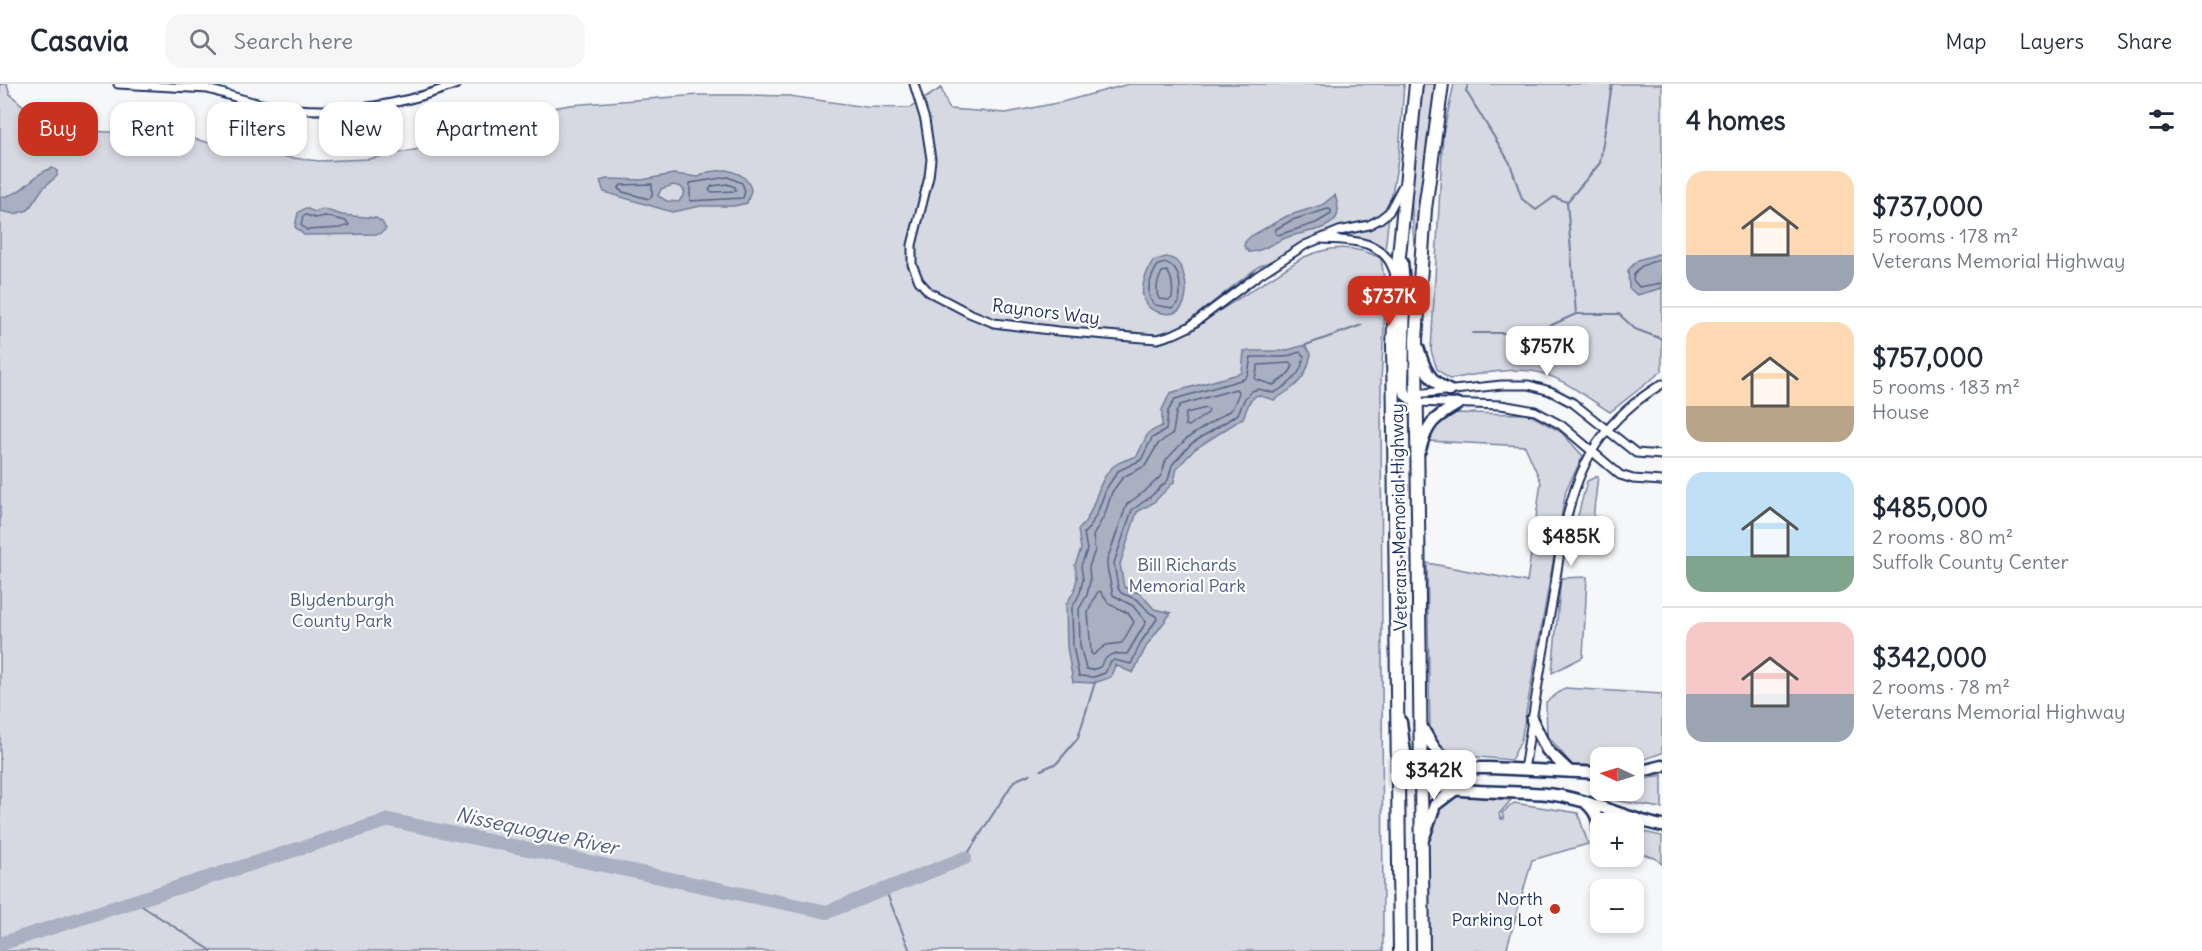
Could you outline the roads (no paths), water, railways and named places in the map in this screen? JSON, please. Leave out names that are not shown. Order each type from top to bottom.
[{"type":"highway","name":"Veterans Memorial Highway","points":[[1400,951],[1393,418],[1396,286],[1416,84]]},
{"type":"highway","name":"Veterans Memorial Highway","points":[[1423,951],[1422,846],[1418,774],[1420,724],[1416,462],[1413,398],[1425,209],[1442,84]]},
{"type":"street","points":[[118,84],[208,89]]},
{"type":"street","points":[[197,84],[269,106],[341,110],[399,102],[457,84]]},
{"type":"street","name":"Raynors Way","points":[[914,84],[925,120],[931,159],[925,196],[912,245],[912,264],[919,281],[929,292],[981,319],[994,323],[1158,339],[1174,334],[1189,327],[1264,271],[1305,245],[1339,231],[1369,225],[1380,219],[1392,207],[1407,178]]},
{"type":"street","points":[[1318,239],[1358,241],[1374,246],[1390,261],[1396,286]]},
{"type":"street","points":[[1400,244],[1405,296],[1403,386],[1413,398],[1458,404],[1508,405],[1535,411],[1561,425],[1624,477],[1662,481]]},
{"type":"street","points":[[1416,340],[1428,375],[1438,385],[1450,390]]},
{"type":"street","points":[[1524,770],[1568,515],[1578,483],[1607,430],[1625,411],[1662,384]]},
{"type":"street","points":[[1393,418],[1399,404],[1413,398],[1450,390],[1529,385],[1550,391],[1573,403],[1636,453],[1662,455]]},
{"type":"street","points":[[1416,462],[1428,427],[1437,417],[1458,404]]},
{"type":"street","points":[[1397,695],[1407,760],[1418,774],[1440,788],[1537,793],[1583,801],[1659,825]]},
{"type":"street","points":[[1532,720],[1547,750],[1570,772]]},
{"type":"street","points":[[1420,724],[1433,748],[1441,756],[1456,762],[1489,768],[1590,773]]},
{"type":"street","points":[[1644,770],[1662,766]]},
{"type":"street","points":[[1399,786],[1406,777],[1418,774],[1489,768]]},
{"type":"street","points":[[1422,846],[1432,809],[1442,798],[1456,789]]},
{"type":"street","points":[[1583,801],[1595,813]]},
{"type":"street","points":[[1644,825],[1659,825]]},
{"type":"water","points":[[53,168],[57,171],[57,176],[43,188],[28,210],[15,214],[0,211],[0,197],[16,192],[39,174]]},
{"type":"water","points":[[726,170],[742,176],[748,182],[751,190],[747,203],[734,206],[701,206],[672,212],[604,192],[600,181],[607,179],[642,180],[673,174],[699,177],[708,172]],"holes":[[[673,185],[681,187],[685,192],[679,202],[667,201],[658,196],[661,189]]]},
{"type":"water","points":[[1335,195],[1338,206],[1337,216],[1327,226],[1288,237],[1254,252],[1249,252],[1244,246],[1251,236],[1287,216],[1322,205]]},
{"type":"water","points":[[305,208],[315,212],[323,209],[342,215],[376,218],[386,229],[379,234],[304,235],[295,227],[298,213]]},
{"type":"water","points":[[1662,253],[1662,288],[1637,295],[1629,288],[1628,270],[1638,260]]},
{"type":"water","points":[[1166,257],[1176,261],[1182,269],[1186,290],[1186,297],[1181,308],[1170,314],[1153,310],[1147,305],[1142,291],[1153,261]]},
{"type":"water","points":[[1305,345],[1311,354],[1299,382],[1274,400],[1257,395],[1250,401],[1243,418],[1195,449],[1177,468],[1174,482],[1153,503],[1137,512],[1120,564],[1124,587],[1141,594],[1154,609],[1171,613],[1147,645],[1133,673],[1115,665],[1111,677],[1094,683],[1073,682],[1067,647],[1066,605],[1074,591],[1077,578],[1075,565],[1081,549],[1078,530],[1089,515],[1108,471],[1115,465],[1137,456],[1148,433],[1162,426],[1162,410],[1170,393],[1242,373],[1244,351],[1284,351]]},
{"type":"waterway","points":[[1468,84],[1466,91],[1510,163],[1522,199],[1536,210],[1554,197],[1567,202]]},
{"type":"waterway","points":[[1576,314],[1567,202],[1600,163],[1612,84]]},
{"type":"waterway","name":"Nissequogue River","points":[[1473,333],[1534,333],[1576,314],[1619,314],[1635,329],[1662,339]]},
{"type":"waterway","points":[[1303,346],[1362,325]]},
{"type":"waterway","name":"Nissequogue River","points":[[1041,770],[1057,763],[1078,738],[1095,682]]},
{"type":"waterway","name":"Nissequogue River","points":[[965,858],[1014,781],[1030,774]]},
{"type":"waterway","name":"Nissequogue River","points":[[0,944],[389,820],[827,912],[965,858]]},
{"type":"waterway","points":[[885,889],[910,951]]},
{"type":"waterway","points":[[134,901],[212,951]]},
{"type":"place","name":"North Parking Lot","points":[[1555,909]]},
{"type":"park label","name":"Bill Richards Memorial Park","points":[[1187,575]]},
{"type":"park label","name":"Blydenburgh County Park","points":[[342,610]]}]
